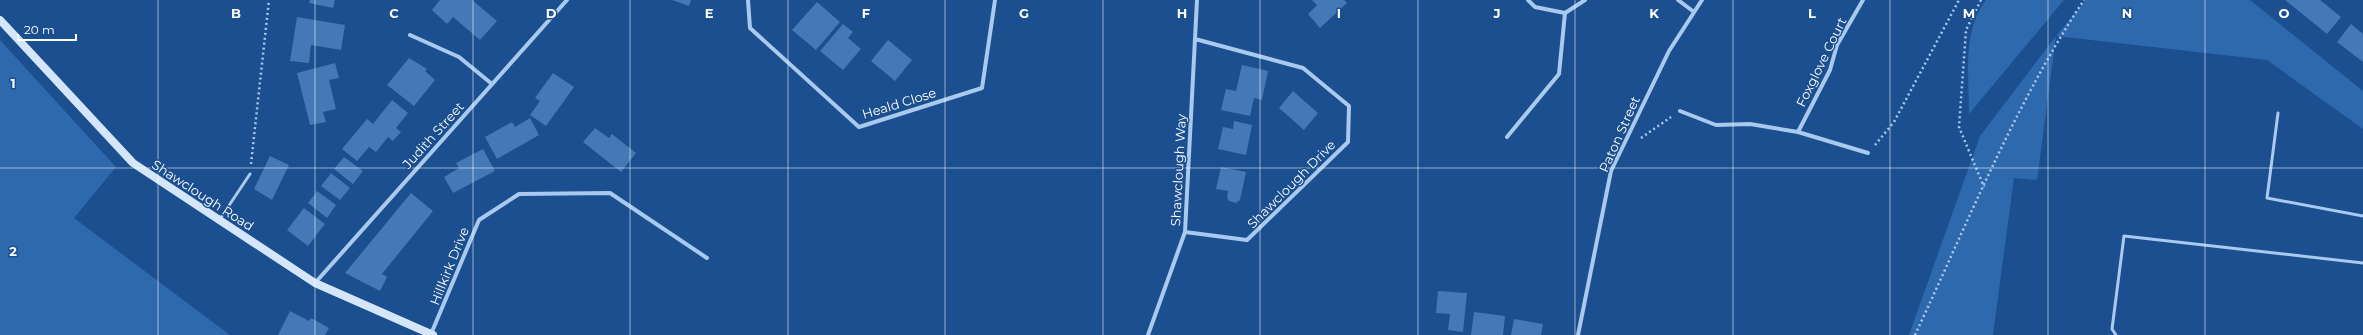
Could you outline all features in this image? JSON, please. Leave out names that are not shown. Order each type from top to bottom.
[{"type":"main road","name":"Shawclough Road","points":[[0,20],[132,163],[315,283],[432,335]]},
{"type":"street","name":"Judith Street","points":[[315,283],[567,0]]},
{"type":"street","name":"Heald Close","points":[[748,0],[750,28],[859,127],[982,88],[995,0]]},
{"type":"street","name":"Shawclough Way","points":[[1148,335],[1185,232],[1197,0]]},
{"type":"street","points":[[1528,0],[1535,7],[1565,13],[1585,0]]},
{"type":"street","points":[[1678,0],[1694,12]]},
{"type":"street","name":"Paton Street","points":[[1578,335],[1611,171],[1669,51],[1702,0]]},
{"type":"street","name":"Foxglove Court","points":[[1798,132],[1830,70],[1837,45],[1863,0]]},
{"type":"street","points":[[1508,137],[1559,74],[1565,13]]},
{"type":"street","points":[[410,35],[459,56],[492,84]]},
{"type":"street","name":"Shawclough Drive","points":[[1185,232],[1247,240],[1348,142],[1349,106],[1303,68],[1195,39]]},
{"type":"street","points":[[1680,111],[1716,125],[1750,124],[1798,132],[1868,153]]},
{"type":"street","name":"Hillkirk Drive","points":[[432,335],[479,220],[519,194],[610,193],[707,258]]},
{"type":"lane","points":[[2278,113],[2267,198],[2363,216]]},
{"type":"lane","points":[[219,220],[250,174]]},
{"type":"lane","points":[[2116,335],[2112,329],[2124,236],[2363,263]]},
{"type":"path","points":[[250,174],[270,0]]},
{"type":"path","points":[[1868,153],[1894,122],[1959,0]]},
{"type":"path","points":[[1981,0],[1966,30],[1959,127],[1984,188]]},
{"type":"path","points":[[1915,335],[2003,146],[2064,30],[2084,0]]},
{"type":"path","points":[[1620,152],[1680,111]]},
{"type":"shaded area","points":[[1986,0],[2064,0],[1969,114],[1968,55],[1970,40],[1978,12]]},
{"type":"shaded area","points":[[2086,0],[2250,0],[2363,91],[2363,129],[2267,60],[2056,36]]},
{"type":"shaded area","points":[[2056,36],[2037,180],[2014,178],[1993,335],[1909,335],[1980,136]]},
{"type":"shaded area","points":[[0,40],[116,167],[74,218],[230,335],[0,335]]},
{"type":"building","points":[[310,0],[335,0],[333,8],[309,3]]},
{"type":"building","points":[[440,0],[472,0],[497,21],[480,40],[453,17],[447,24],[432,10]]},
{"type":"building","points":[[672,0],[691,0],[689,6]]},
{"type":"building","points":[[1312,0],[1344,0],[1347,3],[1320,28],[1308,14],[1317,5]]},
{"type":"building","points":[[2285,0],[2320,0],[2341,17],[2327,34]]},
{"type":"building","points":[[817,2],[840,22],[816,50],[792,30]]},
{"type":"building","points":[[297,17],[345,25],[341,50],[311,45],[309,63],[290,61]]},
{"type":"building","points":[[843,24],[853,32],[848,38],[861,49],[843,70],[820,51]]},
{"type":"building","points":[[2351,24],[2363,34],[2363,62],[2337,42]]},
{"type":"building","points":[[888,40],[912,60],[895,81],[871,61]]},
{"type":"building","points":[[409,58],[427,69],[425,71],[435,80],[414,106],[387,85]]},
{"type":"building","points":[[335,63],[339,78],[329,80],[336,109],[323,112],[326,122],[310,125],[297,73]]},
{"type":"building","points":[[1242,65],[1268,71],[1262,100],[1254,98],[1250,116],[1221,110],[1226,89],[1236,91]]},
{"type":"building","points":[[553,73],[574,87],[546,126],[530,115],[540,101],[535,98]]},
{"type":"building","points":[[1293,91],[1318,113],[1304,130],[1279,108]]},
{"type":"building","points":[[392,100],[408,113],[396,128],[401,132],[393,141],[388,137],[376,152],[369,147],[357,161],[342,149],[367,119],[373,124]]},
{"type":"building","points":[[530,118],[539,135],[497,159],[485,137],[512,122],[515,127]]},
{"type":"building","points":[[1234,121],[1252,125],[1246,155],[1218,149],[1223,127],[1233,129]]},
{"type":"building","points":[[595,128],[609,138],[612,134],[636,153],[621,172],[583,142]]},
{"type":"building","points":[[483,149],[495,171],[453,193],[444,177],[459,168],[456,163]]},
{"type":"building","points":[[270,156],[289,165],[272,200],[254,189]]},
{"type":"building","points":[[344,157],[363,171],[353,184],[334,169]]},
{"type":"building","points":[[1221,167],[1246,172],[1240,200],[1236,203],[1229,201],[1227,197],[1228,191],[1216,189]]},
{"type":"building","points":[[331,173],[350,188],[340,200],[321,186]]},
{"type":"building","points":[[317,191],[336,205],[327,218],[308,203]]},
{"type":"building","points":[[411,193],[433,211],[382,274],[387,277],[380,291],[345,273]]},
{"type":"building","points":[[304,208],[325,224],[308,246],[287,230]]},
{"type":"building","points":[[1438,291],[1467,293],[1463,332],[1448,330],[1450,314],[1436,313]]},
{"type":"building","points":[[290,311],[309,321],[311,318],[329,328],[325,335],[278,335]]},
{"type":"building","points":[[1474,312],[1505,316],[1503,335],[1471,335]]},
{"type":"building","points":[[1514,319],[1543,324],[1541,335],[1511,335]]}]
